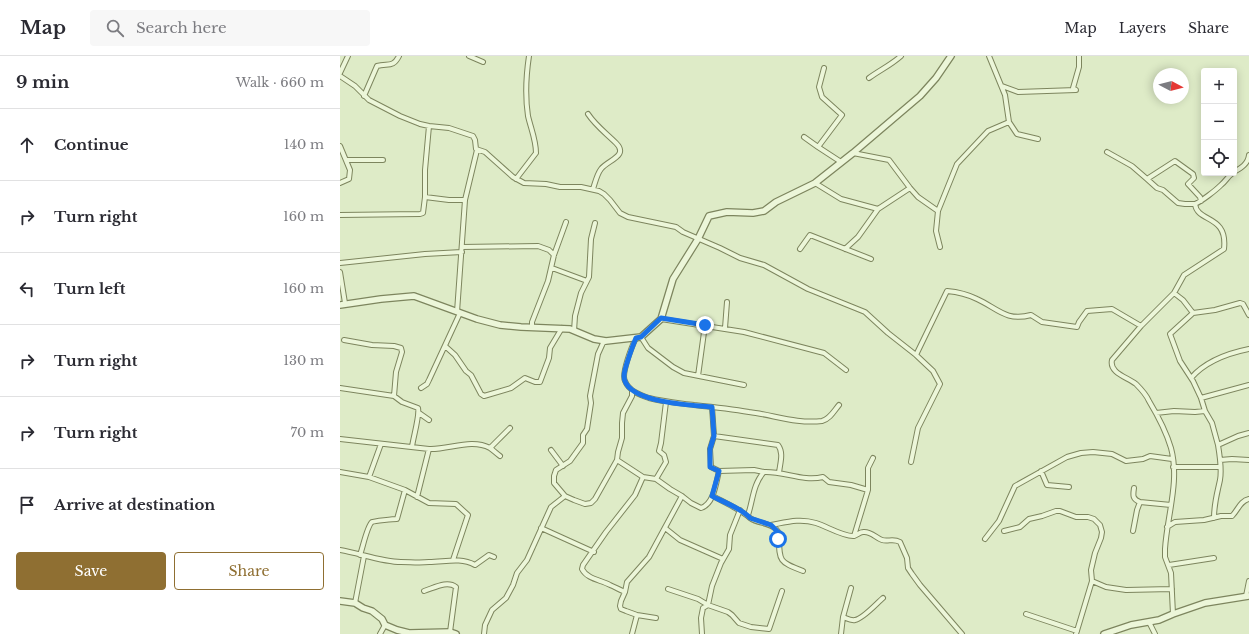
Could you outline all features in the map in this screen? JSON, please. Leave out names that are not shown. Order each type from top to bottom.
[{"type":"street","points":[[340,73],[348,56]]},
{"type":"street","points":[[364,96],[377,66],[393,64],[399,56]]},
{"type":"street","points":[[469,56],[483,62]]},
{"type":"street","points":[[516,179],[536,153],[535,138],[528,116],[526,93],[526,76],[529,56]]},
{"type":"street","points":[[870,78],[876,72],[893,63],[901,56]]},
{"type":"street","points":[[839,405],[828,419],[822,421],[784,419],[750,412],[666,402],[649,398],[632,391],[624,380],[624,375],[639,337],[661,318],[673,279],[698,239],[708,216],[727,212],[753,213],[764,211],[776,202],[815,183],[920,96],[936,78],[951,56]]},
{"type":"street","points":[[989,56],[1005,95],[1009,122],[1017,134],[1038,140]]},
{"type":"street","points":[[1002,86],[1018,92],[1076,90],[1073,88],[1079,67],[1079,56]]},
{"type":"street","points":[[818,147],[842,115],[822,97],[819,87],[824,68]]},
{"type":"street","points":[[340,76],[355,86],[369,100],[400,116],[420,124],[449,128],[472,136],[475,140],[475,147],[478,150],[485,152],[516,179],[524,183],[593,189],[604,194],[623,215],[644,221],[676,227],[683,232],[740,258],[764,265],[808,289],[865,312],[933,371],[940,384],[918,428],[911,462]]},
{"type":"street","points":[[588,114],[594,124],[620,147],[618,156],[600,170],[593,189]]},
{"type":"street","points":[[940,247],[936,231],[938,211],[957,164],[988,131],[1009,122]]},
{"type":"street","points":[[340,215],[384,216],[423,213],[429,126]]},
{"type":"street","points":[[804,137],[841,162]]},
{"type":"street","points":[[340,146],[350,170],[349,180],[340,183]]},
{"type":"street","points":[[421,388],[427,384],[438,364],[459,312],[465,200],[478,150]]},
{"type":"street","points":[[1107,152],[1132,166],[1157,188],[1163,190],[1178,203],[1195,204],[1201,201],[1222,185],[1228,176]]},
{"type":"street","points":[[853,153],[889,160],[918,197],[938,211]]},
{"type":"street","points":[[1237,170],[1244,166],[1249,156]]},
{"type":"street","points":[[346,160],[384,160]]},
{"type":"street","points":[[1147,179],[1175,161],[1193,174],[1194,178],[1188,184],[1200,196],[1201,201]]},
{"type":"street","points":[[815,183],[841,199],[878,209]]},
{"type":"street","points":[[845,249],[858,237],[878,209],[910,188]]},
{"type":"street","points":[[425,197],[465,200]]},
{"type":"street","points":[[1173,614],[1169,565],[1165,557],[1167,527],[1171,505],[1173,467],[1171,450],[1166,434],[1146,394],[1135,383],[1116,372],[1111,365],[1112,360],[1141,326],[1174,293],[1184,275],[1224,249],[1225,240],[1221,228],[1218,224],[1198,211],[1195,204]]},
{"type":"street","points":[[532,328],[532,322],[546,286],[552,268],[554,255],[566,222]]},
{"type":"street","points":[[574,330],[575,316],[581,293],[589,273],[591,239],[595,223]]},
{"type":"street","points":[[800,249],[810,235],[871,259]]},
{"type":"street","points":[[340,263],[462,250],[538,246],[549,250],[554,255]]},
{"type":"street","points":[[552,268],[587,281]]},
{"type":"street","points":[[340,272],[343,304],[414,296],[500,325],[532,328],[562,328],[574,330],[606,341],[639,337]]},
{"type":"street","points":[[916,355],[947,291],[962,293],[978,299],[998,312],[1009,316],[1020,318],[1031,315],[1042,322],[1078,327],[1079,322],[1087,311],[1109,308],[1117,311],[1141,326]]},
{"type":"street","points":[[1174,293],[1183,300],[1193,313]]},
{"type":"street","points":[[725,328],[727,302]]},
{"type":"street","points":[[1214,518],[1214,504],[1220,480],[1218,445],[1212,423],[1204,411],[1201,398],[1191,378],[1180,361],[1170,334],[1193,313],[1215,310],[1240,303],[1243,304],[1249,315]]},
{"type":"street","points":[[661,318],[744,332],[824,353],[846,370]]},
{"type":"street","points":[[698,376],[705,325]]},
{"type":"street","points":[[445,346],[471,375],[481,394],[484,396],[511,388],[525,378],[535,382],[540,382],[549,358],[550,348],[562,328]]},
{"type":"street","points":[[639,337],[648,348],[673,367],[684,373],[744,385]]},
{"type":"street","points":[[344,340],[372,346],[394,346],[401,348],[402,352],[394,382],[394,396]]},
{"type":"street","points":[[606,341],[598,354],[596,362],[590,396],[587,430],[583,435],[583,443],[570,461],[556,470],[554,476],[554,483],[565,496],[585,504],[591,503],[595,499],[617,460],[622,438],[623,413],[632,396],[632,391]]},
{"type":"street","points":[[1191,378],[1198,369],[1236,351],[1249,348]]},
{"type":"street","points":[[1201,398],[1249,385]]},
{"type":"street","points":[[340,388],[394,396],[402,402],[418,408],[419,413],[428,420]]},
{"type":"street","points":[[656,479],[666,462],[664,455],[659,451],[666,402]]},
{"type":"street","points":[[712,407],[714,436],[710,449],[710,467],[719,471],[754,470],[779,473],[794,477],[814,479],[823,477],[829,482],[851,485],[868,490]]},
{"type":"street","points":[[1156,414],[1174,411],[1204,411]]},
{"type":"street","points":[[412,447],[419,413]]},
{"type":"street","points":[[490,448],[510,428]]},
{"type":"street","points":[[1218,445],[1249,433]]},
{"type":"street","points":[[714,436],[778,445],[782,454],[779,473]]},
{"type":"street","points":[[340,439],[430,449],[444,449],[470,444],[483,445],[490,448],[500,456]]},
{"type":"street","points":[[369,477],[381,444]]},
{"type":"street","points":[[417,497],[430,449]]},
{"type":"street","points":[[551,450],[563,466]]},
{"type":"street","points":[[985,539],[999,521],[1015,486],[1067,457],[1081,453],[1093,452],[1112,454],[1126,461],[1143,459],[1150,456],[1172,459]]},
{"type":"street","points":[[854,536],[868,490],[868,468],[872,458]]},
{"type":"street","points":[[1220,460],[1232,458],[1249,460]]},
{"type":"street","points":[[617,460],[643,477],[656,479],[691,503],[701,508],[706,506],[712,496],[719,471]]},
{"type":"street","points":[[1173,467],[1220,466]]},
{"type":"street","points":[[1041,471],[1048,485],[1069,487]]},
{"type":"street","points":[[340,472],[369,477],[405,490],[429,503],[456,504],[468,515],[453,560]]},
{"type":"street","points":[[748,515],[756,484],[764,472]]},
{"type":"street","points":[[625,592],[610,584],[590,577],[584,573],[582,569],[583,565],[594,552],[606,532],[635,495],[643,477]]},
{"type":"street","points":[[1134,488],[1133,497],[1136,501],[1171,505]]},
{"type":"street","points":[[355,603],[367,530],[374,521],[397,519],[405,490]]},
{"type":"street","points":[[484,634],[485,625],[492,610],[506,598],[517,573],[527,560],[551,507],[565,496]]},
{"type":"street","points":[[656,618],[637,615],[621,609],[621,601],[627,582],[649,558],[682,496]]},
{"type":"street","points":[[712,496],[740,510],[750,518],[771,525],[787,521],[808,521],[840,533],[854,536],[862,532],[875,535],[882,540],[896,540],[900,542],[907,558],[908,568],[912,574],[962,634]]},
{"type":"street","points":[[1167,527],[1175,522],[1232,516],[1240,504],[1249,499]]},
{"type":"street","points":[[1133,531],[1140,502]]},
{"type":"street","points":[[702,634],[701,618],[703,608],[708,605],[712,586],[723,559],[729,549],[730,535],[740,510]]},
{"type":"street","points":[[1004,531],[1020,527],[1030,519],[1056,510],[1076,517],[1088,517],[1094,519],[1100,525],[1102,532],[1095,553],[1092,581],[1076,632],[1026,614]]},
{"type":"street","points":[[771,525],[778,532],[780,558],[784,563],[803,571]]},
{"type":"street","points":[[541,528],[594,552]]},
{"type":"street","points":[[665,528],[680,540],[723,559]]},
{"type":"street","points":[[340,550],[401,562],[453,560],[465,561],[475,565],[489,555],[494,557]]},
{"type":"street","points":[[1169,565],[1214,558]]},
{"type":"street","points":[[1092,581],[1106,587],[1126,590],[1172,589]]},
{"type":"street","points":[[1104,634],[1131,625],[1159,620],[1205,604],[1248,596],[1249,581]]},
{"type":"street","points":[[424,591],[444,584],[454,585],[456,587],[450,632]]},
{"type":"street","points":[[841,634],[843,616],[851,588]]},
{"type":"street","points":[[668,589],[698,599],[708,605],[728,612],[738,623],[769,632],[782,591]]},
{"type":"street","points":[[843,616],[852,620],[858,619],[872,610],[883,598]]},
{"type":"street","points":[[340,601],[355,603],[363,608],[372,610],[382,619],[385,625],[397,630],[409,633],[450,632],[456,634]]},
{"type":"street","points":[[632,634],[637,615]]},
{"type":"street","points":[[1150,622],[1156,634]]},
{"type":"street","points":[[380,634],[385,625]]},
{"type":"route","points":[[705,325],[661,318],[657,324],[641,337],[636,338],[625,368],[624,380],[632,391],[649,398],[666,402],[712,407],[714,436],[710,449],[710,467],[719,471],[712,496],[740,510],[750,518],[771,525],[778,532],[778,539]]}]
